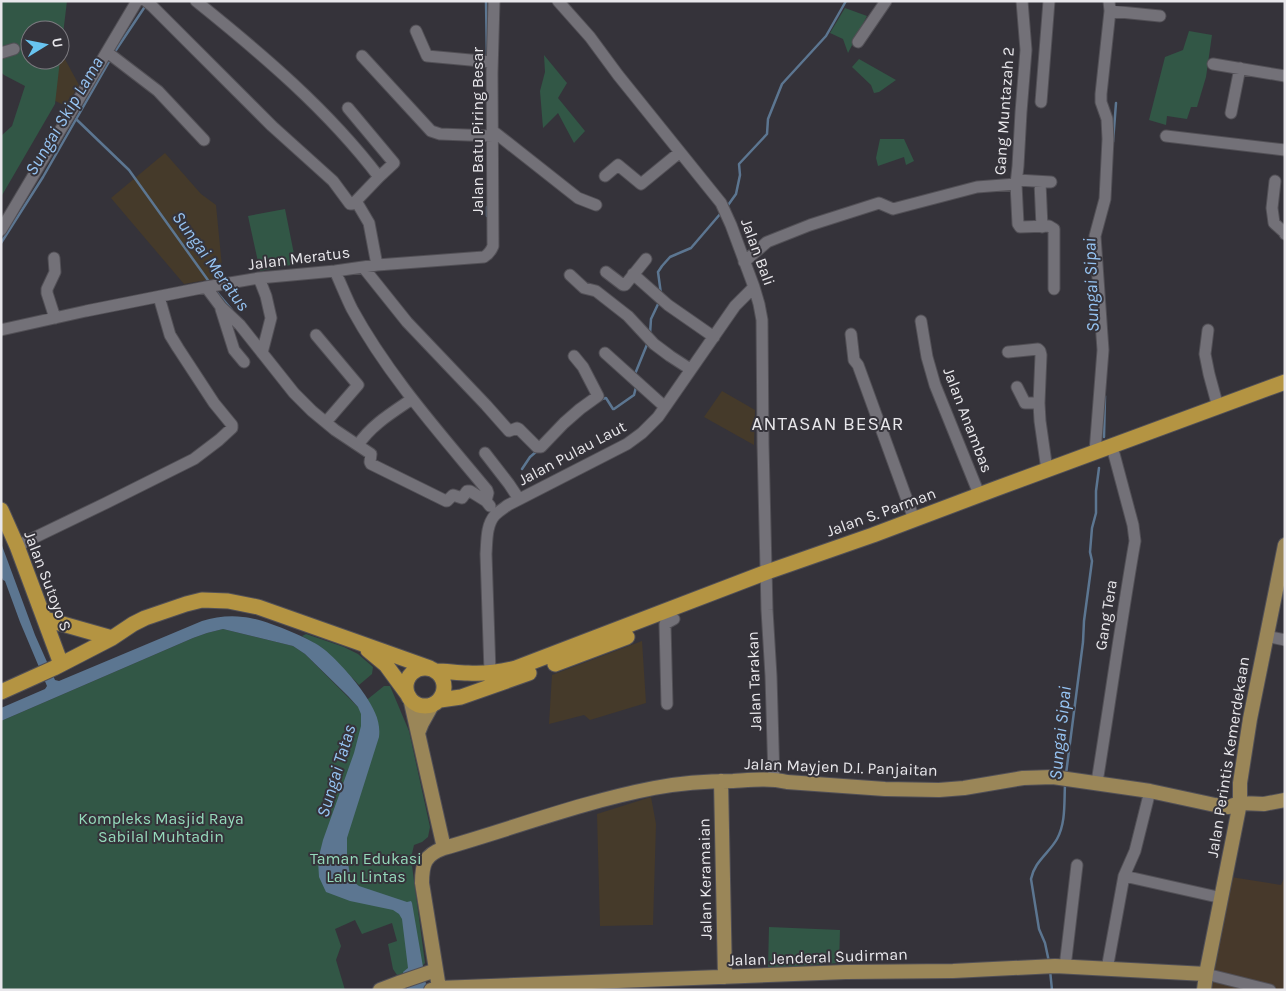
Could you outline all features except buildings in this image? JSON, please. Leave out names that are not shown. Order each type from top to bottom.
[{"type":"highway","name":"Jalan S. Parman","points":[[436,702],[461,697],[600,648],[767,577],[876,544],[1047,470],[1095,452],[1119,449],[1218,407],[1285,382]]},
{"type":"highway","name":"Jalan S. Parman","points":[[433,670],[469,674],[516,668],[767,577],[979,494],[996,493],[1119,449],[1222,416],[1285,392]]},
{"type":"highway","name":"Jalan Sutoyo S","points":[[1,510],[45,619],[52,669]]},
{"type":"highway","points":[[1,692],[52,669],[112,638],[145,618],[202,600],[233,602],[258,607],[357,642],[433,670],[440,675],[443,681],[443,694],[436,702],[428,706],[416,704],[386,665],[357,642]]},
{"type":"highway","points":[[45,619],[112,638]]},
{"type":"highway","points":[[409,696],[406,682],[413,672],[424,668],[433,670]]},
{"type":"main road","name":"Jalan Perintis Kemerdekaan","points":[[1204,990],[1240,803],[1240,783],[1250,719],[1285,545]]},
{"type":"main road","points":[[409,696],[444,848]]},
{"type":"main road","points":[[418,733],[422,723],[436,702]]},
{"type":"main road","name":"Jalan Mayjen D.I. Panjaitan","points":[[434,989],[422,883],[422,867],[430,855],[444,848],[547,816],[654,788],[688,783],[774,780],[884,789],[939,790],[964,788],[1023,778],[1056,777],[1150,791],[1228,807],[1240,803],[1264,804],[1285,800]]},
{"type":"main road","name":"Jalan Keramaian","points":[[721,781],[725,977]]},
{"type":"main road","name":"Jalan Jenderal Sudirman","points":[[434,989],[846,972],[953,971],[1060,966],[1206,974]]},
{"type":"main road","points":[[380,990],[431,972]]},
{"type":"street","points":[[1,230],[112,56],[138,1]]},
{"type":"street","points":[[196,1],[252,47],[317,107],[379,177]]},
{"type":"street","name":"Jalan Batu Piring Besar","points":[[484,257],[489,254],[493,246],[487,62],[494,1]]},
{"type":"street","name":"Jalan Bali","points":[[558,1],[590,37],[712,190],[724,210],[754,286],[760,304],[763,332],[763,444],[767,577]]},
{"type":"street","points":[[858,42],[886,1]]},
{"type":"street","name":"Gang Muntazah 2","points":[[744,262],[767,242],[828,219],[879,203],[893,209],[977,187],[1016,182],[1026,50],[1022,1]]},
{"type":"street","points":[[1041,102],[1049,1]]},
{"type":"street","points":[[149,3],[272,126],[333,181],[350,204],[352,204],[394,162],[348,108]]},
{"type":"street","points":[[1095,452],[1102,350],[1095,236],[1105,199],[1108,139],[1107,119],[1101,102],[1101,94],[1110,6],[1160,16]]},
{"type":"street","points":[[416,31],[427,56],[487,62]]},
{"type":"street","points":[[1,53],[14,49]]},
{"type":"street","points":[[1026,50],[1044,54]]},
{"type":"street","points":[[112,56],[158,91],[204,140]]},
{"type":"street","points":[[362,56],[431,131],[440,134],[489,134],[578,198],[596,205]]},
{"type":"street","points":[[1213,64],[1285,76]]},
{"type":"street","points":[[1231,113],[1240,68]]},
{"type":"street","points":[[1166,136],[1285,150]]},
{"type":"street","points":[[605,176],[618,165],[641,184],[680,152]]},
{"type":"street","points":[[1042,227],[1046,182],[1016,182],[1018,224],[1026,227],[1042,227],[1049,226],[1054,229],[1054,289]]},
{"type":"street","points":[[1275,182],[1272,208],[1274,223],[1285,234]]},
{"type":"street","points":[[356,201],[370,226],[377,265]]},
{"type":"street","name":"Jalan Meratus","points":[[1,330],[259,278],[377,265],[484,257]]},
{"type":"street","points":[[54,258],[55,272],[47,293],[55,318]]},
{"type":"street","points":[[606,272],[623,284],[626,284],[646,259]]},
{"type":"street","points":[[363,267],[407,322],[486,404],[509,431],[519,429],[537,448],[564,423],[598,396],[583,366],[574,356]]},
{"type":"street","points":[[335,271],[352,308],[373,343],[412,399],[487,490],[486,501]]},
{"type":"street","points":[[634,274],[668,305],[714,337]]},
{"type":"street","points":[[570,275],[584,288],[596,291],[628,316],[650,340],[690,369]]},
{"type":"street","points":[[259,278],[266,296],[271,318],[263,350]]},
{"type":"street","points":[[212,286],[221,307],[234,350],[244,362]]},
{"type":"street","name":"Jalan Pulau Laut","points":[[496,514],[519,499],[627,444],[642,433],[658,417],[735,306],[754,286]]},
{"type":"street","points":[[17,546],[194,459],[219,440],[232,427],[170,335],[159,297]]},
{"type":"street","points":[[221,307],[263,350],[294,393],[335,430],[371,454],[371,464],[446,501],[453,495],[462,498],[470,491],[486,501],[496,514],[489,530],[486,554],[490,672]]},
{"type":"street","name":"Jalan Anambas","points":[[921,321],[927,357],[935,385],[979,494]]},
{"type":"street","points":[[1208,330],[1205,354],[1218,407]]},
{"type":"street","points":[[850,334],[854,360],[858,365],[914,519]]},
{"type":"street","points":[[316,335],[358,385],[326,422]]},
{"type":"street","points":[[1008,352],[1038,349],[1040,351],[1040,421],[1047,470]]},
{"type":"street","points":[[605,353],[665,407]]},
{"type":"street","points":[[1016,387],[1025,402],[1039,403]]},
{"type":"street","points":[[358,445],[364,436],[387,416],[412,399]]},
{"type":"street","name":"Gang Tera","points":[[1097,782],[1118,637],[1135,540],[1119,449]]},
{"type":"street","points":[[485,453],[519,499]]},
{"type":"street","name":"Jalan Tarakan","points":[[767,577],[774,780]]},
{"type":"street","points":[[668,704],[665,624],[674,618]]},
{"type":"street","points":[[1266,636],[1285,640]]},
{"type":"street","points":[[1107,969],[1124,876],[1135,852],[1150,791]]},
{"type":"street","points":[[1060,966],[1077,865]]},
{"type":"street","points":[[1124,876],[1222,898]]},
{"type":"street","points":[[1206,974],[1270,990]]},
{"type":"shaded area","points":[[20,42],[20,57],[14,49]]},
{"type":"shaded area","points":[[70,68],[79,85],[66,106],[51,99],[30,70],[70,70]]},
{"type":"shaded area","points":[[165,153],[201,194],[216,205],[223,277],[184,284],[111,198]]},
{"type":"shaded area","points":[[722,391],[755,410],[754,445],[704,417]]},
{"type":"shaded area","points":[[642,641],[646,703],[590,720],[584,715],[549,724],[552,675]]},
{"type":"shaded area","points":[[651,797],[656,824],[653,925],[600,926],[597,814]]},
{"type":"shaded area","points":[[1285,876],[1285,990],[1207,990],[1231,877],[1281,885]]},
{"type":"green space","points":[[1,1],[67,1],[65,20],[20,20],[20,70],[59,70],[55,104],[1,197],[1,136],[12,126],[25,86],[1,72]]},
{"type":"green space","points":[[845,8],[867,16],[848,53],[843,39],[830,33]]},
{"type":"green space","points":[[1189,31],[1212,35],[1206,77],[1197,107],[1191,107],[1187,119],[1167,116],[1166,125],[1149,120],[1165,57],[1183,50]]},
{"type":"green space","points":[[544,55],[567,83],[558,98],[585,131],[574,143],[558,113],[543,128],[540,91],[545,72]]},
{"type":"green space","points":[[859,59],[896,80],[879,92],[874,93],[871,85],[852,67]]},
{"type":"green space","points":[[880,139],[904,139],[914,161],[906,165],[904,157],[878,166],[876,158]]},
{"type":"green space","points":[[285,209],[296,264],[260,271],[248,216]]},
{"type":"green space","name":"Kompleks Masjid Raya Sabilal Muhtadin","points":[[223,629],[293,646],[305,654],[358,707],[384,686],[390,686],[409,731],[430,827],[428,837],[414,845],[411,858],[425,963],[420,969],[397,975],[393,969],[388,944],[397,941],[392,923],[362,934],[355,920],[335,929],[341,946],[336,960],[345,990],[1,990],[1,721],[193,638]]},
{"type":"green space","points":[[306,634],[344,647],[358,654],[373,667],[372,674],[359,685],[321,647],[302,636]]},
{"type":"green space","points":[[769,927],[840,930],[839,963],[768,968]]},
{"type":"water","points":[[1,543],[35,635],[55,680],[59,681],[202,621],[228,616],[251,618],[295,633],[327,651],[339,663],[368,700],[376,715],[379,726],[379,737],[347,838],[347,858],[351,880],[359,886],[407,902],[411,901],[427,990],[407,990],[403,972],[408,968],[402,919],[399,914],[393,910],[350,901],[326,892],[319,877],[318,860],[323,840],[354,753],[361,726],[361,714],[358,707],[348,696],[305,654],[293,646],[223,629],[193,638],[1,721],[1,708],[45,689],[47,686],[5,581],[1,576]]},
{"type":"waterway","points":[[486,1],[487,59]]},
{"type":"waterway","points":[[726,208],[736,194],[740,175],[739,164],[767,134],[768,119],[782,84],[826,36],[846,1]]},
{"type":"waterway","name":"Sungai Skip Lama","points":[[114,53],[146,5]]},
{"type":"waterway","name":"Sungai Skip Lama","points":[[1,243],[43,177],[110,60]]},
{"type":"waterway","name":"Sungai Sipai","points":[[1113,142],[1116,103]]},
{"type":"waterway","name":"Sungai Meratus","points":[[76,119],[129,170],[210,283]]},
{"type":"waterway","points":[[487,207],[487,216]]},
{"type":"waterway","points":[[661,294],[658,272],[662,266],[670,257],[691,248],[721,213]]},
{"type":"waterway","name":"Sungai Meratus","points":[[215,290],[232,310]]},
{"type":"waterway","points":[[650,334],[651,319],[659,302]]},
{"type":"waterway","points":[[635,374],[648,342]]},
{"type":"waterway","points":[[602,399],[606,398],[614,409],[634,395],[636,387]]},
{"type":"waterway","name":"Sungai Sipai","points":[[1104,437],[1105,396]]},
{"type":"waterway","points":[[522,469],[530,457],[537,451]]},
{"type":"waterway","name":"Sungai Sipai","points":[[1066,774],[1092,561],[1090,552],[1092,528],[1096,513],[1099,468]]},
{"type":"waterway","name":"Sungai Sipai","points":[[1049,962],[1045,943],[1039,929],[1031,879],[1035,868],[1054,844],[1060,833],[1064,812],[1065,785]]},
{"type":"waterway","name":"Sungai Sipai","points":[[1050,970],[1052,990]]},
{"type":"district","name":"ANTASAN BESAR","points":[[828,424]]},
{"type":"water label","name":"Sungai Tatas","points":[[336,771]]},
{"type":"park label","name":"Taman Edukasi Lalu Lintas","points":[[366,867]]}]
